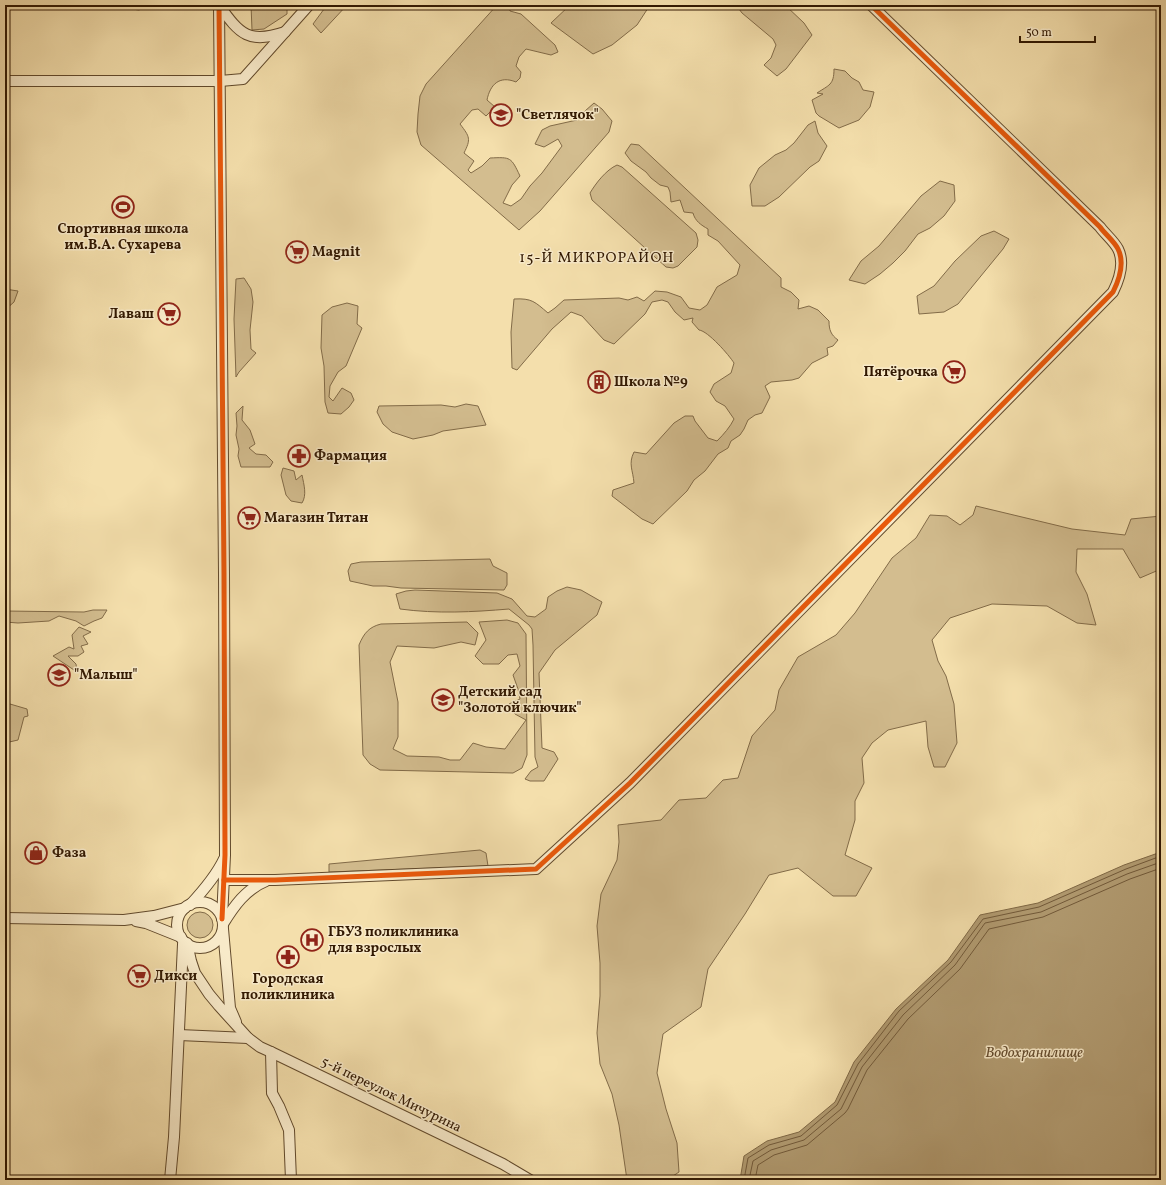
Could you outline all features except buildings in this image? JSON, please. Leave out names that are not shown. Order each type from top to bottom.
[{"type":"street","points":[[219,5],[240,31],[248,36],[261,38],[271,37],[285,32]]},
{"type":"street","name":"5-й переулок Мичурина","points":[[219,5],[224,574],[225,855],[223,924],[230,1008],[234,1018],[245,1035]]},
{"type":"street","points":[[5,81],[220,81],[243,79],[309,5]]},
{"type":"street","points":[[224,880],[275,880],[536,870],[636,777],[1113,292],[1118,282],[1121,261],[1118,249],[1100,227],[871,5]]},
{"type":"street","points":[[170,1180],[179,1035],[181,970],[184,940],[179,931],[178,925],[181,913],[200,894],[216,872],[225,855]]},
{"type":"street","points":[[5,918],[124,920],[146,923],[184,940],[191,945],[201,947],[211,945],[219,938],[223,924],[236,904],[250,890],[257,885],[275,880]]},
{"type":"street","points":[[124,920],[154,916],[196,903],[207,903],[217,909],[223,924]]},
{"type":"street","name":"5-й переулок Мичурина","points":[[184,940],[195,973],[214,1000],[245,1035],[260,1047],[503,1164],[530,1180]]},
{"type":"street","points":[[179,1035],[245,1035]]},
{"type":"street","points":[[271,1052],[272,1093],[289,1130],[291,1180]]},
{"type":"shaded area","points":[[44,5],[145,5],[145,7],[139,10],[50,7]]},
{"type":"shaded area","points":[[251,5],[287,5],[287,14],[264,29],[252,30]]},
{"type":"shaded area","points":[[327,5],[347,5],[321,33],[313,24]]},
{"type":"shaded area","points":[[497,5],[509,5],[510,11],[521,14],[555,45],[558,52],[551,55],[526,49],[519,57],[516,66],[521,72],[520,78],[516,82],[510,80],[500,81],[490,90],[487,100],[495,107],[486,116],[478,109],[472,110],[460,124],[468,135],[468,144],[464,153],[474,161],[468,170],[471,173],[482,166],[490,158],[506,158],[510,160],[520,176],[512,185],[503,203],[511,206],[521,199],[562,146],[558,139],[544,147],[535,144],[542,130],[550,126],[577,120],[594,103],[602,109],[612,121],[609,132],[540,211],[519,230],[421,145],[417,132],[420,96],[426,84]]},
{"type":"shaded area","points":[[570,5],[650,5],[637,25],[612,45],[593,54],[551,23]]},
{"type":"shaded area","points":[[736,5],[785,5],[804,23],[812,35],[786,69],[777,76],[764,65],[771,58],[776,45],[773,39],[742,13]]},
{"type":"shaded area","points":[[834,69],[845,71],[859,82],[863,90],[874,92],[870,107],[859,120],[839,128],[816,113],[812,100],[823,94],[817,93],[832,82]]},
{"type":"shaded area","points":[[815,121],[818,133],[827,146],[819,161],[810,167],[779,197],[765,206],[752,206],[750,185],[759,168],[775,155],[786,150],[794,143],[808,125]]},
{"type":"shaded area","points":[[631,144],[639,145],[781,278],[781,287],[791,292],[799,300],[798,309],[809,306],[818,310],[829,321],[831,332],[838,340],[833,346],[827,348],[828,355],[812,363],[799,378],[771,382],[765,386],[770,397],[762,413],[755,415],[748,420],[740,435],[731,441],[728,448],[718,454],[705,471],[694,480],[687,491],[653,524],[642,519],[612,496],[613,490],[634,483],[631,460],[634,452],[646,454],[674,423],[685,416],[693,416],[708,438],[717,441],[731,425],[734,419],[725,406],[716,401],[710,392],[714,384],[731,373],[734,363],[723,349],[708,334],[699,330],[692,322],[693,318],[684,320],[675,312],[668,302],[662,300],[652,302],[645,314],[614,344],[604,340],[582,316],[571,312],[552,329],[517,370],[512,368],[511,332],[514,299],[529,300],[540,306],[548,313],[564,300],[619,298],[628,300],[637,297],[644,301],[655,291],[667,292],[681,297],[689,308],[700,310],[707,305],[717,287],[737,275],[740,265],[718,241],[708,235],[708,229],[695,218],[693,213],[684,212],[680,200],[671,202],[668,187],[660,185],[631,161],[625,153]]},
{"type":"shaded area","points":[[617,165],[622,167],[696,233],[698,240],[697,247],[678,266],[673,268],[666,267],[592,200],[590,193],[595,185],[605,173]]},
{"type":"shaded area","points":[[940,181],[954,185],[955,201],[944,216],[930,228],[918,234],[905,251],[880,274],[865,284],[849,280],[861,261],[879,246],[921,196]]},
{"type":"shaded area","points":[[994,231],[1009,239],[1003,249],[958,304],[944,312],[919,314],[917,296],[934,286],[955,261],[981,236]]},
{"type":"shaded area","points":[[244,278],[251,289],[253,302],[250,330],[251,349],[256,353],[236,377],[234,319],[236,279]]},
{"type":"shaded area","points":[[5,289],[18,291],[14,302],[5,310]]},
{"type":"shaded area","points":[[347,303],[358,306],[357,324],[362,328],[346,366],[338,372],[330,386],[329,397],[333,401],[342,388],[351,393],[354,400],[341,414],[328,413],[325,402],[324,366],[321,348],[322,315],[332,307]]},
{"type":"shaded area","points":[[466,404],[478,406],[486,425],[443,431],[433,435],[413,439],[392,432],[383,424],[377,412],[379,406],[441,405],[455,407]]},
{"type":"shaded area","points":[[243,406],[242,420],[250,430],[255,444],[249,448],[256,454],[266,455],[273,462],[270,467],[241,467],[238,456],[239,449],[236,435],[236,413]]},
{"type":"shaded area","points":[[283,468],[294,471],[296,480],[302,475],[305,493],[302,503],[291,501],[286,495],[281,475]]},
{"type":"shaded area","points":[[976,506],[1072,529],[1125,535],[1131,519],[1161,516],[1161,569],[1140,578],[1123,549],[1077,549],[1076,572],[1087,594],[1096,625],[1077,623],[1047,606],[992,604],[950,618],[932,640],[938,661],[946,676],[954,704],[957,743],[945,767],[934,767],[928,747],[926,721],[888,730],[872,743],[862,758],[864,783],[855,801],[855,820],[845,855],[872,868],[856,896],[833,896],[798,868],[769,875],[708,969],[701,1007],[663,1034],[657,1073],[666,1109],[677,1143],[679,1172],[667,1180],[627,1180],[619,1125],[612,1094],[600,1064],[597,1033],[600,996],[600,963],[597,926],[601,894],[617,860],[619,842],[618,825],[661,820],[679,800],[706,798],[723,780],[738,778],[752,736],[775,710],[779,690],[798,657],[836,635],[855,613],[892,558],[916,538],[930,515],[947,516],[960,525],[973,515]]},
{"type":"shaded area","points":[[490,559],[493,566],[507,573],[507,585],[504,590],[373,586],[350,581],[348,571],[351,564],[361,562]]},
{"type":"shaded area","points":[[567,587],[581,590],[602,602],[597,615],[555,650],[539,673],[542,748],[554,752],[558,759],[544,781],[530,781],[525,779],[531,771],[538,767],[535,757],[532,629],[509,609],[428,612],[400,609],[396,594],[415,590],[497,593],[512,599],[527,616],[535,617],[546,609],[548,597]]},
{"type":"shaded area","points":[[93,610],[107,610],[102,618],[84,626],[76,621],[59,616],[49,621],[18,623],[5,622],[5,611],[84,612]]},
{"type":"shaded area","points":[[507,620],[518,623],[526,634],[527,755],[522,768],[513,773],[380,770],[370,764],[363,755],[359,645],[367,631],[381,624],[467,622],[478,633],[475,645],[461,642],[434,648],[397,646],[390,662],[398,702],[398,737],[393,749],[407,756],[439,757],[450,760],[460,760],[473,743],[486,747],[505,749],[526,720],[515,714],[509,704],[520,699],[513,675],[520,666],[517,654],[508,655],[499,664],[483,664],[475,656],[486,640],[479,622]]},
{"type":"shaded area","points":[[79,627],[91,632],[83,636],[88,644],[81,646],[84,652],[78,656],[68,656],[76,664],[77,672],[53,656],[69,647],[74,649],[72,635]]},
{"type":"shaded area","points":[[10,704],[27,709],[28,716],[24,717],[18,740],[5,743],[5,709]]},
{"type":"shaded area","points":[[480,850],[486,853],[488,866],[329,872],[329,864]]},
{"type":"shaded area","points":[[200,912],[209,916],[213,925],[209,934],[200,938],[191,934],[187,925],[191,916]]},
{"type":"water","name":"Водохранилище","points":[[1161,852],[1161,1167],[1152,1180],[740,1180],[744,1156],[767,1141],[799,1132],[835,1102],[854,1062],[896,1009],[948,960],[980,915],[1038,903],[1124,865]]},
{"type":"cycle path","points":[[219,5],[225,855],[222,919]]},
{"type":"cycle path","points":[[224,880],[275,880],[536,869],[630,783],[1113,292],[1119,277],[1121,260],[1118,249],[1112,240],[871,5]]},
{"type":"place","name":"\"Светлячок\"","points":[[501,115]]},
{"type":"place","name":"Спортивная школа им.В.А. Сухарева","points":[[123,207]]},
{"type":"place","name":"Magnit","points":[[297,252]]},
{"type":"place","name":"Лаваш","points":[[169,314]]},
{"type":"place","name":"Пятёрочка","points":[[954,372]]},
{"type":"place","name":"Школа №9","points":[[599,382]]},
{"type":"place","name":"Фармация","points":[[299,456]]},
{"type":"place","name":"Магазин Титан","points":[[249,518]]},
{"type":"place","name":"\"Малыш\"","points":[[59,675]]},
{"type":"place","name":"Детский сад \"Золотой ключик\"","points":[[443,700]]},
{"type":"place","name":"Фаза","points":[[36,853]]},
{"type":"place","name":"ГБУЗ поликлиника для взрослых","points":[[312,940]]},
{"type":"place","name":"Городская поликлиника","points":[[288,957]]},
{"type":"place","name":"Дикси","points":[[139,976]]},
{"type":"district","name":"15-Й МИКРОРАЙОН","points":[[597,258]]}]
